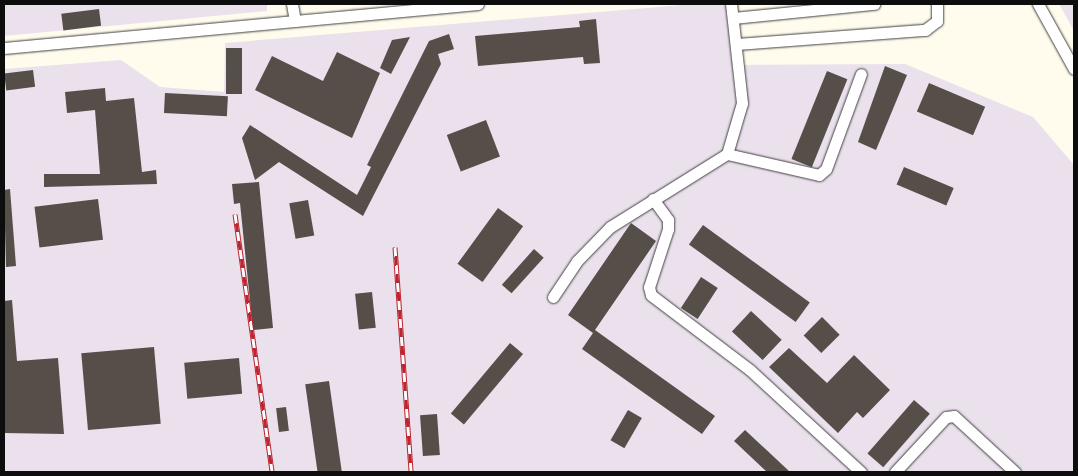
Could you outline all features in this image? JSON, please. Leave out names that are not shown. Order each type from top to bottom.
[{"type":"street","points":[[292,4],[295,21]]},
{"type":"street","points":[[4,48],[434,6],[478,4]]},
{"type":"street","points":[[553,297],[592,244],[653,199],[727,154],[742,103],[737,44],[731,4]]},
{"type":"street","points":[[733,18],[874,4]]},
{"type":"street","points":[[737,44],[925,30],[937,21],[937,4]]},
{"type":"street","points":[[1038,4],[1074,69]]},
{"type":"street","points":[[727,154],[819,175],[826,169],[861,74]]},
{"type":"street","points":[[653,199],[668,220],[668,230],[649,287],[651,295],[750,370],[861,472]]},
{"type":"street","points":[[895,472],[946,417],[954,416],[1015,472]]},
{"type":"shaded area","points":[[4,4],[267,4],[267,11],[4,36]]},
{"type":"shaded area","points":[[695,4],[729,4],[739,65],[905,64],[1033,117],[1074,165],[1074,472],[4,472],[4,69],[121,60],[160,87],[224,92],[225,43]]},
{"type":"shaded area","points":[[1059,4],[1074,4],[1074,31]]},
{"type":"building","points":[[99,9],[101,26],[63,31],[61,14]]},
{"type":"building","points":[[596,19],[600,63],[584,64],[583,57],[478,66],[475,36],[580,27],[579,21]]},
{"type":"building","points":[[449,34],[454,49],[438,54],[441,64],[363,216],[279,162],[255,180],[242,138],[250,125],[357,195],[371,167],[367,165],[429,41]]},
{"type":"building","points":[[410,37],[391,74],[380,68],[392,40]]},
{"type":"building","points":[[226,48],[242,48],[242,94],[226,94]]},
{"type":"building","points":[[337,52],[380,73],[352,138],[255,90],[272,56],[323,81]]},
{"type":"building","points":[[885,66],[907,75],[876,150],[858,142]]},
{"type":"building","points":[[33,70],[35,87],[6,90],[4,74]]},
{"type":"building","points":[[827,71],[847,79],[812,167],[791,159]]},
{"type":"building","points":[[929,83],[985,107],[973,135],[917,112]]},
{"type":"building","points":[[105,88],[106,101],[134,98],[142,172],[156,170],[157,184],[44,187],[44,174],[100,174],[95,110],[67,113],[65,92]]},
{"type":"building","points":[[165,93],[228,96],[227,116],[164,113]]},
{"type":"building","points":[[486,120],[500,156],[461,171],[447,135]]},
{"type":"building","points":[[904,167],[954,188],[946,206],[897,184]]},
{"type":"building","points":[[259,182],[273,328],[253,330],[240,203],[234,204],[232,184]]},
{"type":"building","points":[[10,189],[16,266],[6,267],[4,190]]},
{"type":"building","points":[[98,199],[103,240],[39,247],[34,207]]},
{"type":"building","points":[[308,200],[314,235],[296,239],[289,203]]},
{"type":"building","points":[[498,208],[523,226],[483,282],[457,264]]},
{"type":"building","points":[[631,223],[656,241],[595,330],[715,416],[702,434],[582,349],[593,333],[568,315]]},
{"type":"building","points":[[703,225],[810,303],[796,322],[689,244]]},
{"type":"building","points":[[534,249],[544,258],[512,293],[502,285]]},
{"type":"building","points":[[701,277],[718,288],[698,319],[681,308]]},
{"type":"building","points":[[372,292],[376,328],[359,330],[355,294]]},
{"type":"building","points":[[12,300],[17,361],[58,358],[64,434],[4,433],[4,301]]},
{"type":"building","points":[[751,311],[782,340],[763,360],[732,331]]},
{"type":"building","points":[[822,317],[840,335],[821,353],[804,335]]},
{"type":"building","points":[[510,343],[523,354],[464,424],[451,413]]},
{"type":"building","points":[[154,347],[161,424],[88,430],[81,353]]},
{"type":"building","points":[[789,348],[827,383],[854,355],[890,390],[863,418],[857,412],[838,433],[769,367]]},
{"type":"building","points":[[239,358],[242,394],[187,399],[184,363]]},
{"type":"building","points":[[329,381],[342,472],[318,472],[305,384]]},
{"type":"building","points":[[914,400],[930,414],[883,467],[867,454]]},
{"type":"building","points":[[286,407],[289,431],[279,432],[276,408]]},
{"type":"building","points":[[628,410],[642,418],[624,448],[610,440]]},
{"type":"building","points":[[437,414],[440,455],[423,456],[420,415]]},
{"type":"building","points":[[745,430],[790,472],[767,472],[734,441]]},
{"type":"railway","points":[[235,214],[272,472]]},
{"type":"railway","points":[[395,247],[411,472]]}]
